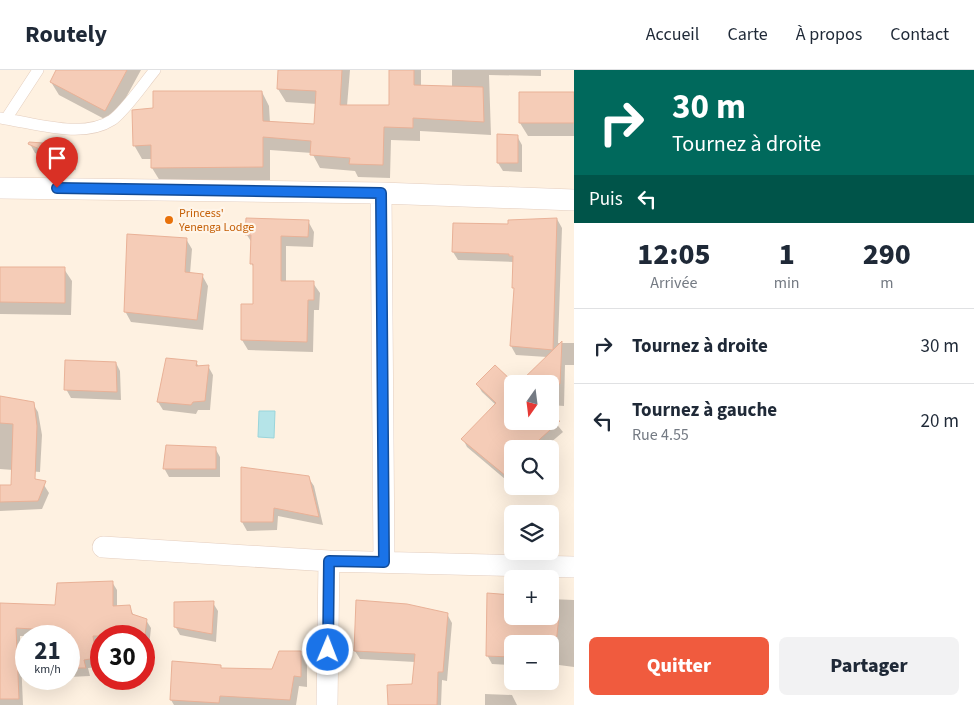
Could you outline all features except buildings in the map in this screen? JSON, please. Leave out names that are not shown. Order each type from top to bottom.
[{"type":"street","points":[[0,188],[381,193],[574,200]]},
{"type":"street","points":[[381,193],[384,562]]},
{"type":"street","points":[[103,546],[329,561],[574,567]]},
{"type":"street","points":[[327,705],[329,561]]},
{"type":"lane","points":[[38,70],[3,119],[72,129],[94,129],[113,119],[155,70]]},
{"type":"water","points":[[259,411],[275,411],[274,438],[258,437]]},
{"type":"place","name":"Princess' Yenenga Lodge","points":[[169,220]]},
{"type":"route","points":[[57,188],[381,193],[384,562],[329,561],[328,650]]}]
